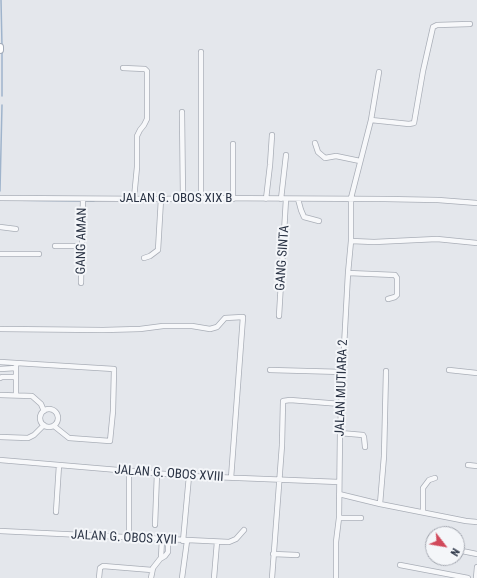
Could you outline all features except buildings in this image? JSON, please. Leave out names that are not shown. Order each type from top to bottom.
[{"type":"street","points":[[371,120],[409,124],[414,122],[433,27],[437,25],[470,24]]},
{"type":"street","points":[[201,52],[201,198]]},
{"type":"street","points":[[123,68],[145,69],[147,71],[147,119],[137,136],[137,167],[134,198]]},
{"type":"street","name":"JALAN MUTIARA 2","points":[[336,578],[336,542],[339,518],[341,404],[351,241],[351,198],[371,120],[379,72]]},
{"type":"street","points":[[182,112],[183,199]]},
{"type":"street","points":[[266,199],[272,135]]},
{"type":"street","points":[[315,143],[318,152],[325,158],[336,156],[347,157],[360,161]]},
{"type":"street","points":[[233,144],[233,199]]},
{"type":"street","name":"GANG SINTA","points":[[279,316],[286,155]]},
{"type":"street","name":"JALAN G. OBOS XIX B","points":[[0,198],[351,198],[438,200],[477,203]]},
{"type":"street","name":"GANG AMAN","points":[[81,283],[82,199]]},
{"type":"street","points":[[144,258],[150,256],[158,250],[161,199]]},
{"type":"street","points":[[298,199],[300,210],[304,217],[319,221]]},
{"type":"street","points":[[0,227],[16,229]]},
{"type":"street","points":[[351,241],[374,242],[437,239],[477,243]]},
{"type":"street","points":[[55,246],[82,246]]},
{"type":"street","points":[[0,254],[38,254]]},
{"type":"street","points":[[348,273],[394,275],[397,278],[397,295],[388,299]]},
{"type":"street","points":[[0,329],[111,330],[140,329],[163,326],[192,326],[210,329],[217,327],[225,318],[243,317],[231,478]]},
{"type":"street","points":[[0,362],[16,366],[114,369],[112,427],[109,442],[69,438],[54,426],[49,427],[44,425],[41,420],[42,413],[44,411],[51,409],[57,413],[58,420],[54,426]]},
{"type":"street","points":[[0,369],[16,366]]},
{"type":"street","points":[[16,366],[16,395]]},
{"type":"street","points":[[270,370],[343,372]]},
{"type":"street","points":[[449,370],[477,373]]},
{"type":"street","points":[[380,504],[384,456],[386,371]]},
{"type":"street","points":[[0,378],[16,377]]},
{"type":"street","points":[[0,395],[32,396],[41,404],[44,411]]},
{"type":"street","points":[[272,578],[283,401],[290,400],[341,404]]},
{"type":"street","points":[[0,437],[28,438],[34,435],[44,425]]},
{"type":"street","points":[[340,433],[364,436],[365,447]]},
{"type":"street","name":"JALAN G. OBOS XVIII","points":[[0,460],[189,476],[339,482]]},
{"type":"street","points":[[56,512],[58,465]]},
{"type":"street","points":[[468,465],[477,466]]},
{"type":"street","points":[[129,471],[129,538]]},
{"type":"street","points":[[155,525],[157,473]]},
{"type":"street","points":[[182,578],[189,476]]},
{"type":"street","points":[[422,512],[423,488],[429,480],[435,478]]},
{"type":"street","points":[[339,494],[380,504],[477,522]]},
{"type":"street","points":[[339,518],[361,518]]},
{"type":"street","name":"JALAN G. OBOS XVII","points":[[0,532],[217,542],[233,541],[244,530]]},
{"type":"street","points":[[161,558],[162,539]]},
{"type":"street","points":[[151,578],[152,570],[161,558],[168,552],[168,540]]},
{"type":"street","points":[[214,578],[217,542]]},
{"type":"street","points":[[465,552],[477,554]]},
{"type":"street","points":[[274,554],[296,555]]},
{"type":"street","points":[[400,565],[468,578]]},
{"type":"street","points":[[99,578],[100,568],[103,566],[152,570]]},
{"type":"street","points":[[476,578],[477,567]]},
{"type":"waterway","points":[[1,0],[2,46]]},
{"type":"waterway","points":[[2,52],[2,96]]},
{"type":"waterway","points":[[0,191],[2,105]]},
{"type":"waterway","points":[[0,200],[82,201]]},
{"type":"waterway","points":[[84,201],[94,201]]}]
